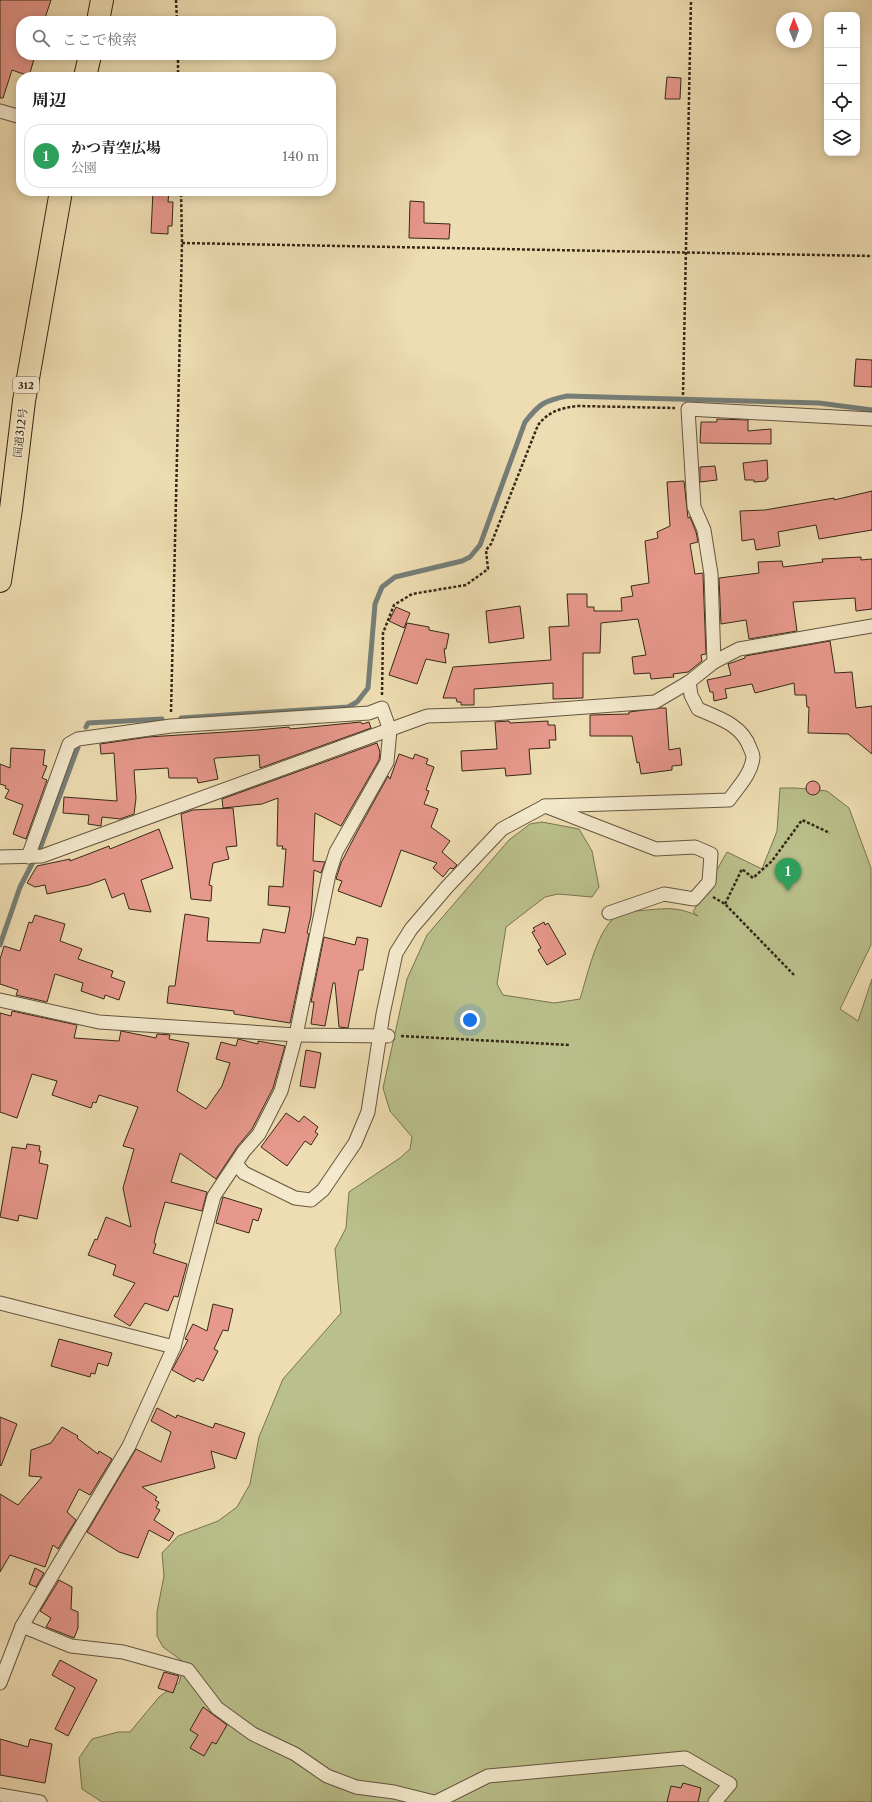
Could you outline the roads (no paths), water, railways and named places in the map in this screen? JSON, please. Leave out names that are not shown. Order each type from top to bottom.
[{"type":"highway","points":[[99,16],[102,0]]},
{"type":"highway","points":[[86,72],[89,60]]},
{"type":"highway","name":"国道312号","points":[[0,581],[5,508],[60,196]]},
{"type":"street","points":[[0,111],[16,116]]},
{"type":"street","points":[[714,662],[711,574],[704,530],[694,507],[688,409],[872,418]]},
{"type":"street","points":[[0,857],[42,856],[224,788],[427,716],[491,714],[656,702],[689,682],[714,662],[739,649],[872,626]]},
{"type":"street","points":[[237,1165],[244,1173],[295,1198],[312,1200],[323,1190],[355,1143],[368,1112],[384,1036],[383,1014],[396,953],[411,929],[447,887],[502,829],[545,806],[729,800],[748,773],[753,756],[747,740],[736,727],[726,720],[698,709],[691,695],[689,682]]},
{"type":"street","points":[[0,1683],[22,1626],[130,1446],[174,1347],[214,1196],[237,1165],[244,1151],[259,1134],[282,1091],[296,1035],[329,874],[336,852],[387,762],[390,730],[382,708],[369,713],[171,726],[78,739],[69,744],[28,857]]},
{"type":"street","points":[[545,806],[656,849],[694,847],[711,854],[709,882],[694,899],[664,894],[609,913]]},
{"type":"street","points":[[0,1000],[99,1022],[296,1035],[384,1036]]},
{"type":"street","points":[[0,1303],[174,1347]]},
{"type":"street","points":[[22,1626],[71,1646],[123,1652],[188,1670],[217,1708],[253,1734],[295,1754],[327,1776],[356,1787],[394,1792],[435,1802],[488,1776],[685,1758],[730,1784],[715,1802]]},
{"type":"street","points":[[0,1795],[40,1802]]},
{"type":"waterway","points":[[181,718],[348,707],[357,702],[368,688],[375,604],[382,587],[395,577],[462,561],[470,557],[480,545],[525,422],[539,407],[548,401],[567,396],[819,403],[872,410]]},
{"type":"waterway","points":[[86,727],[88,723],[162,719]]},
{"type":"waterway","points":[[39,851],[78,747]]},
{"type":"waterway","points":[[0,945],[20,887],[32,864]]},
{"type":"place","name":"かつ青空広場","points":[[788,891]]}]
